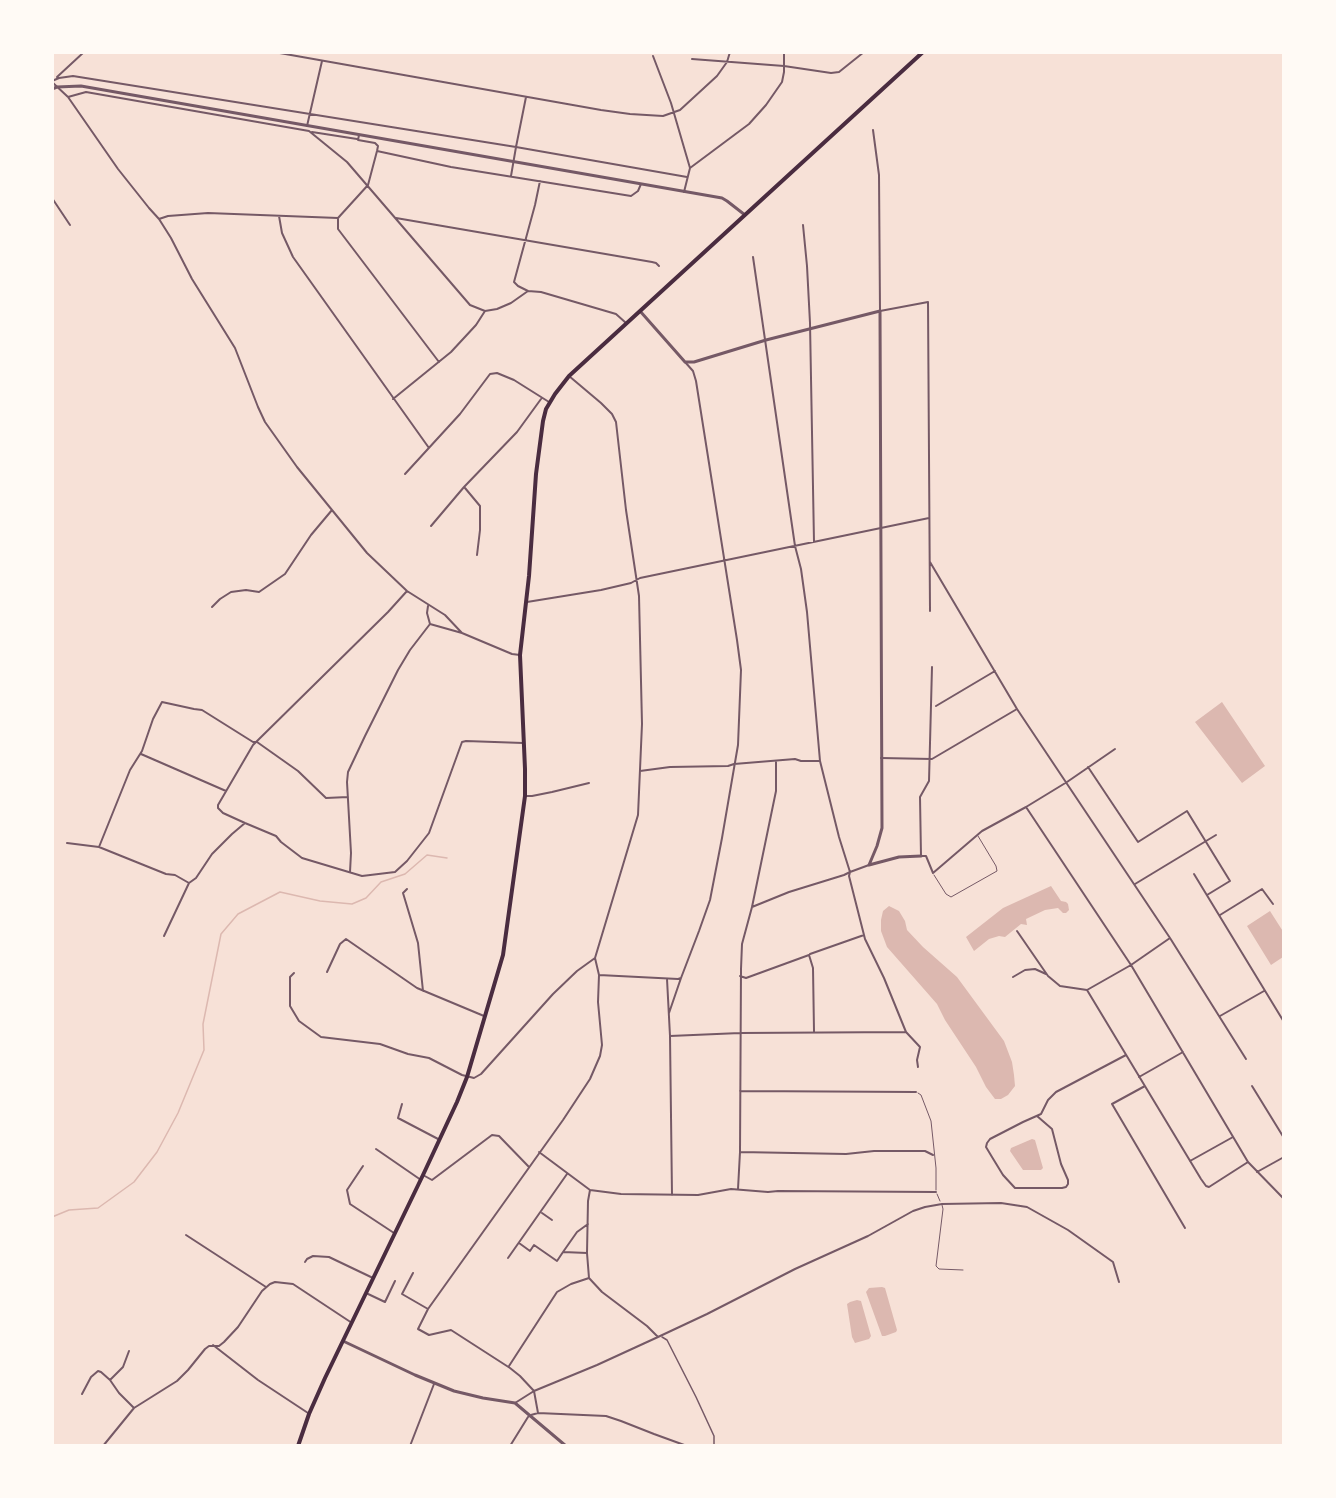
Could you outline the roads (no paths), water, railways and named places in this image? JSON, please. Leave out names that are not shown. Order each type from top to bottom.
[{"type":"main road","points":[[298,1446],[325,1378],[440,1140],[467,1077],[503,955],[525,796],[520,655],[527,602],[536,474],[543,421],[549,402],[569,376],[923,52]]},
{"type":"street","points":[[52,82],[84,52]]},
{"type":"street","points":[[274,52],[526,97],[630,114],[663,116],[680,110],[717,76],[727,62],[730,52]]},
{"type":"street","points":[[690,168],[749,124],[766,105],[782,82],[784,52]]},
{"type":"street","points":[[692,59],[784,66],[831,73],[839,72],[864,52]]},
{"type":"street","points":[[653,56],[674,113],[690,168],[684,192]]},
{"type":"street","points":[[307,126],[322,61]]},
{"type":"street","points":[[52,82],[59,78],[73,76],[516,147],[687,177]]},
{"type":"street","points":[[52,82],[68,97],[118,168],[159,219],[193,281],[235,348],[266,422],[297,467],[367,553],[407,591],[445,615],[462,633]]},
{"type":"street","points":[[52,89],[81,86],[223,117],[375,143],[378,146],[368,185],[338,218],[338,229],[439,362]]},
{"type":"street","points":[[68,97],[86,92],[113,94],[224,111],[722,198],[745,215]]},
{"type":"street","points":[[512,176],[526,97]]},
{"type":"street","points":[[223,117],[224,111]]},
{"type":"street","points":[[869,865],[882,828],[879,175],[873,130]]},
{"type":"street","points":[[309,131],[346,162],[368,185],[470,305],[485,311],[497,309],[511,303],[528,291]]},
{"type":"street","points":[[358,140],[359,135]]},
{"type":"street","points":[[377,151],[451,167],[631,196],[638,191],[641,184]]},
{"type":"street","points":[[540,181],[514,282],[528,291],[541,292],[609,312],[626,323]]},
{"type":"street","points":[[52,198],[70,225]]},
{"type":"street","points":[[159,219],[168,216],[208,213],[338,218]]},
{"type":"street","points":[[279,216],[282,233],[293,257],[429,448]]},
{"type":"street","points":[[396,218],[652,262],[659,266]]},
{"type":"street","points":[[803,225],[810,330],[814,542]]},
{"type":"street","points":[[753,257],[795,546],[807,612],[820,761],[850,872],[849,876],[864,935],[906,1032],[920,1047],[918,1067]]},
{"type":"street","points":[[686,362],[694,362],[766,340],[880,311],[928,302],[930,610]]},
{"type":"street","points":[[393,399],[439,362],[470,332],[485,311]]},
{"type":"street","points":[[640,311],[686,362],[696,381],[741,670],[738,745],[710,900],[668,1015]]},
{"type":"street","points":[[405,474],[460,414],[490,374],[514,380],[549,402]]},
{"type":"street","points":[[538,1413],[534,1391],[508,1367],[451,1330],[429,1335],[418,1329],[428,1309],[590,1079],[602,1045],[598,1002],[599,975],[595,958],[638,815],[642,724],[639,596],[616,422],[607,408],[569,376]]},
{"type":"street","points":[[431,526],[517,432],[542,398]]},
{"type":"street","points":[[464,488],[480,506],[477,555]]},
{"type":"street","points":[[212,607],[231,592],[246,590],[259,592],[285,574],[311,535],[332,510]]},
{"type":"street","points":[[527,602],[601,590],[631,583],[637,579],[929,518]]},
{"type":"street","points":[[930,562],[1017,709],[1135,884],[1221,1016],[1246,1059]]},
{"type":"street","points":[[407,591],[262,735],[250,749],[218,808],[245,824],[276,836],[302,858],[363,876],[395,872],[407,861],[429,833],[462,742],[524,743]]},
{"type":"street","points":[[428,604],[427,613],[430,624]]},
{"type":"street","points":[[430,624],[462,633],[512,654],[520,655]]},
{"type":"street","points":[[350,872],[348,772],[410,650],[430,624]]},
{"type":"street","points":[[921,856],[920,797],[929,781],[932,667]]},
{"type":"street","points":[[936,706],[995,670]]},
{"type":"street","points":[[99,847],[130,770],[140,754],[153,718],[162,702],[202,710],[253,742],[257,742],[298,771],[326,798],[348,797]]},
{"type":"street","points":[[881,758],[932,759],[1017,709]]},
{"type":"street","points":[[752,907],[789,892],[899,857],[926,856],[933,873],[982,831],[1067,782],[1115,748]]},
{"type":"street","points":[[140,754],[226,791]]},
{"type":"street","points":[[640,771],[670,767],[728,766],[795,759],[820,761]]},
{"type":"street","points":[[738,1190],[742,944],[776,791],[776,761]]},
{"type":"street","points":[[1088,767],[1138,842],[1187,811],[1230,881],[1207,895]]},
{"type":"street","points":[[525,796],[589,783]]},
{"type":"street","points":[[1026,807],[1131,964],[1248,1162],[1284,1199]]},
{"type":"street","points":[[164,936],[189,883],[196,878],[213,854],[245,824]]},
{"type":"street","points":[[1135,884],[1216,835]]},
{"type":"street","points":[[67,843],[99,847],[166,874],[175,875],[189,883]]},
{"type":"street","points":[[1194,873],[1284,1022]]},
{"type":"street","points":[[1220,915],[1262,888],[1273,904]]},
{"type":"street","points":[[407,889],[403,893],[418,943],[423,991]]},
{"type":"street","points":[[1017,931],[1048,976]]},
{"type":"street","points":[[740,976],[746,978],[864,935]]},
{"type":"street","points":[[1013,977],[1025,970],[1035,969],[1060,986],[1087,990],[1170,938]]},
{"type":"street","points":[[327,972],[340,944],[346,939],[423,991],[485,1017]]},
{"type":"street","points":[[809,955],[813,968],[814,1032]]},
{"type":"street","points":[[294,973],[290,977],[290,1006],[299,1021],[321,1037],[380,1044],[408,1054],[429,1058],[467,1077],[474,1078],[481,1074],[553,994],[595,958]]},
{"type":"street","points":[[628,971],[628,976]]},
{"type":"street","points":[[599,975],[681,978]]},
{"type":"street","points":[[667,979],[672,1196]]},
{"type":"street","points":[[1087,990],[1203,1182],[1211,1186],[1248,1162]]},
{"type":"street","points":[[1221,1016],[1264,991]]},
{"type":"street","points":[[670,1036],[740,1033],[906,1032]]},
{"type":"street","points":[[1139,1077],[1183,1052]]},
{"type":"street","points":[[1037,1116],[1052,1129],[1061,1164],[1068,1180],[1066,1187],[1015,1188],[1003,1175],[986,1147],[987,1143],[990,1138],[1041,1114],[1048,1100],[1056,1092],[1126,1055]]},
{"type":"street","points":[[1144,1086],[1112,1104],[1185,1228]]},
{"type":"street","points":[[1252,1086],[1284,1138]]},
{"type":"street","points":[[740,1092],[916,1092]]},
{"type":"street","points":[[402,1104],[398,1118],[440,1140]]},
{"type":"street","points":[[376,1149],[422,1178],[432,1180],[492,1135],[499,1136],[529,1167]]},
{"type":"street","points":[[1190,1161],[1233,1137]]},
{"type":"street","points":[[740,1152],[846,1154],[874,1150],[924,1151],[933,1155]]},
{"type":"street","points":[[539,1152],[590,1190],[621,1194],[672,1196],[738,1190],[768,1192],[936,1191]]},
{"type":"street","points":[[1257,1172],[1284,1157]]},
{"type":"street","points":[[363,1166],[347,1190],[350,1204],[395,1234]]},
{"type":"street","points":[[508,1258],[567,1174]]},
{"type":"street","points":[[590,1190],[587,1253],[589,1278],[602,1292],[667,1340],[714,1436],[714,1446]]},
{"type":"street","points":[[514,1403],[534,1391],[660,1337],[925,1207],[942,1204],[1001,1203],[1027,1207],[1068,1230],[1113,1262],[1119,1282]]},
{"type":"street","points":[[541,1212],[552,1220]]},
{"type":"street","points":[[519,1243],[530,1251],[534,1245],[556,1261],[577,1232],[588,1224]]},
{"type":"street","points":[[186,1235],[266,1287]]},
{"type":"street","points":[[563,1252],[587,1253]]},
{"type":"street","points":[[305,1262],[313,1256],[328,1257],[373,1278]]},
{"type":"street","points":[[413,1273],[402,1294],[428,1309]]},
{"type":"street","points":[[508,1367],[557,1292],[589,1278]]},
{"type":"street","points":[[366,1293],[385,1302],[395,1281]]},
{"type":"street","points":[[103,1446],[134,1408],[177,1381],[205,1349],[219,1346],[231,1335],[266,1287],[275,1282],[293,1284],[352,1323]]},
{"type":"street","points":[[344,1341],[454,1391],[514,1403],[566,1446]]},
{"type":"street","points":[[213,1346],[309,1414]]},
{"type":"street","points":[[110,1380],[123,1367],[129,1351]]},
{"type":"street","points":[[82,1394],[91,1377],[98,1371],[110,1380],[118,1394],[134,1408]]},
{"type":"street","points":[[410,1446],[434,1383]]},
{"type":"street","points":[[510,1446],[531,1415],[538,1413],[606,1416],[687,1446]]},
{"type":"lane","points":[[933,873],[946,894],[951,897],[997,871],[977,835]]},
{"type":"lane","points":[[916,1092],[921,1095],[931,1121],[936,1191],[943,1209],[936,1266],[939,1269],[963,1270]]},
{"type":"waterway","points":[[52,1217],[69,1210],[98,1208],[134,1182],[157,1152],[178,1113],[204,1050],[203,1024],[221,934],[238,914],[280,892],[320,901],[352,904],[366,898],[381,882],[405,874],[427,855],[447,858]]}]
